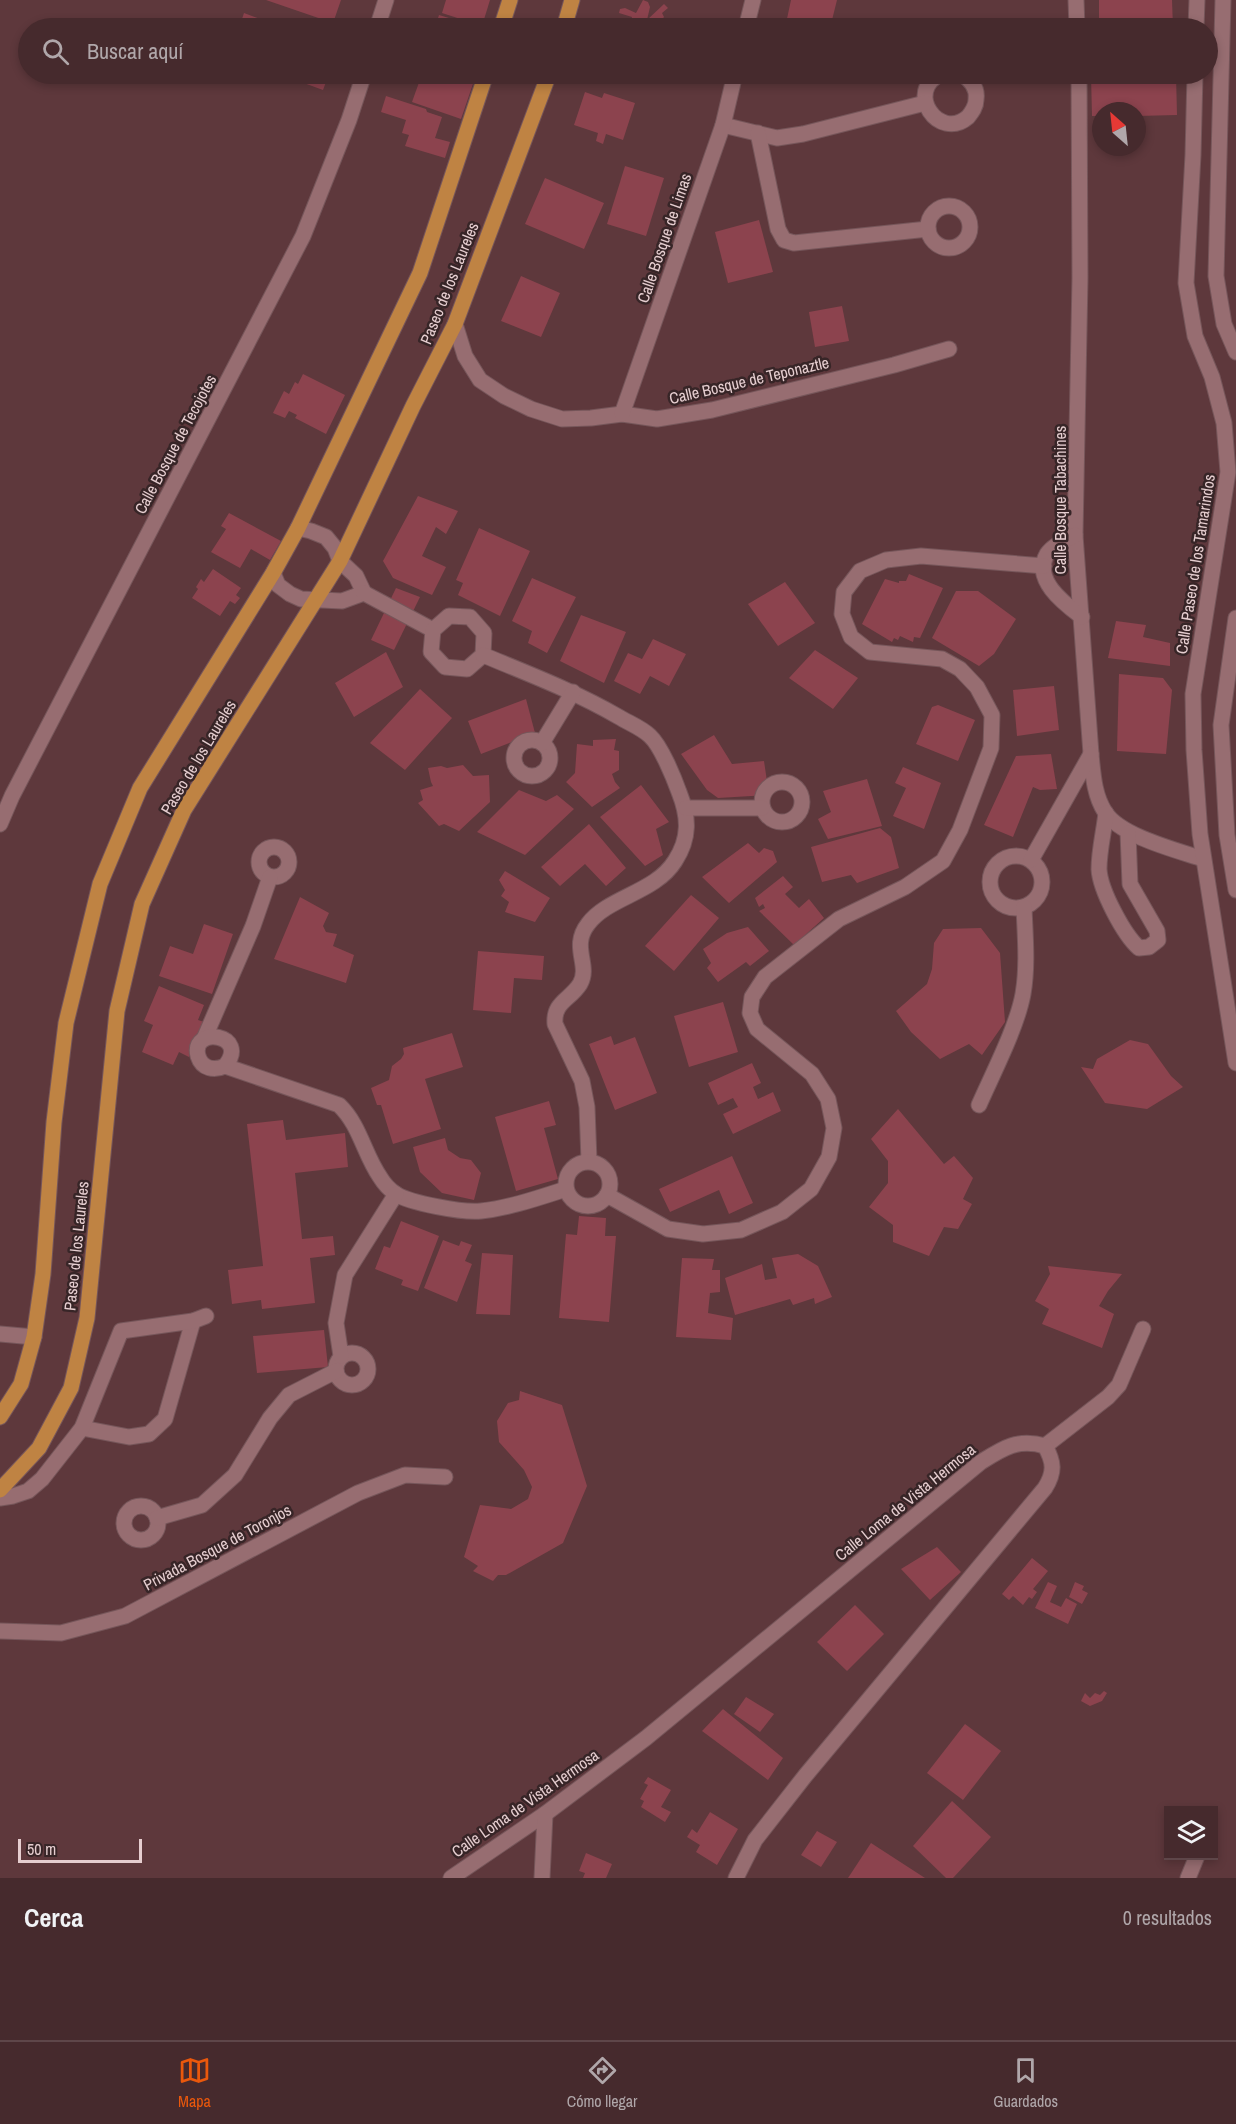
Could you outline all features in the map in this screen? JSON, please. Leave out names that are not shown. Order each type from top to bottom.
[{"type":"main road","points":[[504,18],[510,0]]},
{"type":"main road","points":[[567,18],[572,0]]},
{"type":"main road","name":"Paseo de los Laureles","points":[[0,1417],[21,1384],[34,1337],[43,1274],[54,1122],[66,1023],[100,884],[140,788],[273,573],[298,528],[420,273],[483,84]]},
{"type":"main road","name":"Paseo de los Laureles","points":[[0,1490],[39,1448],[71,1388],[87,1318],[117,1011],[142,904],[184,810],[340,561],[413,406],[455,324],[545,84]]},
{"type":"street","points":[[380,18],[386,0]]},
{"type":"street","points":[[748,18],[753,0]]},
{"type":"street","points":[[1076,0],[1077,18]]},
{"type":"street","points":[[1196,18],[1197,0]]},
{"type":"street","points":[[1223,0],[1216,276],[1224,324],[1236,352]]},
{"type":"street","name":"Calle Bosque de Tecojotes","points":[[0,824],[12,796],[303,236],[349,120],[360,84]]},
{"type":"street","name":"Calle Bosque de Limas","points":[[622,414],[723,125],[733,84]]},
{"type":"street","points":[[929,84],[926,103],[933,117],[948,123],[964,120],[975,108],[976,92],[971,84]]},
{"type":"street","name":"Calle Bosque Tabachines","points":[[1078,84],[1080,278],[1075,535],[1095,788],[1106,813],[1128,833],[1203,860]]},
{"type":"street","name":"Calle Paseo de los Tamarindos","points":[[1195,84],[1186,284],[1195,336],[1212,377],[1224,423],[1228,472],[1193,694],[1194,750],[1203,860],[1236,1063]]},
{"type":"street","points":[[723,125],[777,138],[803,134],[926,103]]},
{"type":"street","points":[[758,133],[778,229],[784,240],[795,243],[928,229]]},
{"type":"street","name":"Calle Bosque de Teponaztle","points":[[455,324],[465,356],[480,380],[504,396],[562,420],[622,414],[657,419],[711,410],[894,365],[949,349]]},
{"type":"street","points":[[298,528],[326,537],[340,561],[356,576],[364,593],[433,630]]},
{"type":"street","points":[[1075,535],[1057,545],[1047,555],[1044,566],[1045,578],[1057,597],[1082,617]]},
{"type":"street","points":[[607,1195],[668,1229],[703,1234],[741,1230],[782,1212],[811,1189],[829,1157],[834,1128],[828,1100],[812,1074],[757,1029],[750,1013],[752,997],[765,977],[839,919],[905,887],[943,861],[960,830],[991,748],[992,715],[977,687],[960,669],[942,659],[870,652],[851,637],[842,615],[844,592],[860,571],[886,560],[921,556],[1044,566]]},
{"type":"street","points":[[273,573],[278,585],[301,599],[342,601],[364,593]]},
{"type":"street","points":[[449,616],[470,617],[484,633],[483,654],[467,669],[445,668],[431,652],[433,630],[449,616]]},
{"type":"street","points":[[1236,618],[1221,725],[1227,835],[1236,890]]},
{"type":"street","points":[[483,654],[573,692],[651,736],[671,771],[686,808],[687,836],[675,862],[656,881],[605,910],[588,923],[580,937],[579,950],[584,966],[581,982],[559,1005],[554,1015],[555,1024],[582,1081],[587,1107],[589,1161]]},
{"type":"street","points":[[542,743],[573,692]]},
{"type":"street","points":[[1031,860],[1091,754]]},
{"type":"street","points":[[686,808],[762,808]]},
{"type":"street","points":[[1106,813],[1099,871],[1106,894],[1131,941],[1139,948],[1149,947],[1158,940],[1157,931],[1130,884],[1128,833]]},
{"type":"street","points":[[1016,855],[1031,860],[1041,873],[1041,890],[1031,903],[1024,907],[1016,908],[1000,903],[994,897],[989,882],[991,873],[1000,860],[1016,855]]},
{"type":"street","points":[[204,1039],[218,1036],[230,1045],[231,1053],[225,1066],[218,1069],[204,1066],[199,1060],[199,1045],[204,1039],[253,926],[270,877]]},
{"type":"street","points":[[980,1106],[1023,996],[1026,969],[1024,907]]},
{"type":"street","points":[[225,1066],[339,1106],[348,1113],[380,1178],[396,1194],[446,1209],[479,1211],[566,1189]]},
{"type":"street","points":[[589,1161],[603,1167],[610,1180],[607,1195],[598,1204],[584,1206],[572,1200],[566,1189],[567,1175],[576,1165],[589,1161]]},
{"type":"street","points":[[341,1356],[336,1323],[345,1275],[396,1194]]},
{"type":"street","points":[[0,1498],[28,1491],[42,1479],[82,1428],[121,1331],[200,1318],[165,1419],[149,1434],[129,1437],[82,1428]]},
{"type":"street","points":[[736,1878],[755,1840],[805,1776],[1045,1488],[1052,1477],[1053,1466],[1045,1446],[1108,1397],[1119,1385],[1143,1329]]},
{"type":"street","points":[[0,1334],[34,1337]]},
{"type":"street","points":[[357,1353],[364,1358],[368,1366],[367,1374],[362,1381],[354,1385],[346,1384],[339,1379],[336,1363],[341,1356],[357,1353]]},
{"type":"street","points":[[157,1518],[202,1505],[235,1475],[270,1418],[289,1395],[336,1371]]},
{"type":"street","name":"Calle Loma de Vista Hermosa","points":[[451,1878],[545,1814],[646,1738],[981,1462],[1014,1444],[1031,1442],[1045,1446]]},
{"type":"street","name":"Privada Bosque de Toronjos","points":[[0,1630],[61,1634],[125,1616],[358,1493],[405,1475],[446,1477]]},
{"type":"street","points":[[542,1878],[545,1814]]},
{"type":"street","points":[[1188,1878],[1195,1860]]},
{"type":"building","points":[[266,0],[341,0],[335,18],[318,18]]},
{"type":"building","points":[[446,0],[490,0],[484,18],[457,18],[442,13]]},
{"type":"building","points":[[643,0],[648,2],[650,7],[647,18],[632,18],[619,13],[620,9],[625,8],[636,13]]},
{"type":"building","points":[[791,0],[837,0],[832,18],[787,18]]},
{"type":"building","points":[[1099,0],[1172,0],[1173,18],[1099,18]]},
{"type":"building","points":[[664,4],[668,8],[662,13],[664,17],[649,18]]},
{"type":"building","points":[[244,13],[258,18],[242,18]]},
{"type":"building","points":[[306,84],[325,84],[323,90]]},
{"type":"building","points":[[418,84],[473,84],[461,119],[412,102]]},
{"type":"building","points":[[1091,84],[1176,84],[1177,115],[1146,116],[1146,102],[1092,102],[1092,116]]},
{"type":"building","points":[[585,92],[602,98],[604,93],[635,103],[623,140],[606,134],[603,144],[596,141],[598,133],[574,125]]},
{"type":"building","points":[[386,96],[426,109],[427,112],[442,117],[435,138],[450,142],[445,158],[405,146],[409,135],[402,133],[406,120],[381,112]]},
{"type":"building","points":[[625,166],[664,178],[646,236],[607,224]]},
{"type":"building","points":[[545,178],[604,203],[584,249],[525,224]]},
{"type":"building","points":[[759,220],[773,272],[728,283],[715,232]]},
{"type":"building","points":[[521,276],[560,293],[541,337],[501,321]]},
{"type":"building","points":[[842,306],[849,341],[815,347],[809,312]]},
{"type":"building","points":[[303,374],[345,395],[326,434],[295,418],[297,415],[289,411],[285,418],[273,413],[284,391],[289,394],[295,382],[298,384]]},
{"type":"building","points":[[418,496],[458,511],[446,534],[436,527],[422,556],[446,567],[432,595],[393,578],[383,561]]},
{"type":"building","points":[[229,513],[281,541],[270,560],[251,549],[240,568],[211,552],[226,529],[221,526]]},
{"type":"building","points":[[479,528],[530,551],[500,616],[458,595],[463,583],[456,580]]},
{"type":"building","points":[[213,569],[241,588],[236,595],[240,598],[235,604],[230,601],[220,616],[192,598],[201,579],[204,582]]},
{"type":"building","points":[[909,574],[943,588],[920,638],[914,637],[913,642],[900,636],[898,640],[894,638],[892,642],[862,624],[885,579],[899,583],[899,581],[906,581]]},
{"type":"building","points":[[532,578],[576,597],[547,653],[528,643],[532,631],[512,621]]},
{"type":"building","points":[[785,582],[815,623],[778,646],[748,604]]},
{"type":"building","points":[[396,588],[420,597],[394,650],[371,640]]},
{"type":"building","points":[[956,591],[978,591],[1016,619],[994,654],[979,666],[932,638]]},
{"type":"building","points":[[581,615],[626,632],[604,683],[560,661]]},
{"type":"building","points":[[1116,621],[1146,625],[1143,637],[1170,643],[1170,666],[1108,658]]},
{"type":"building","points":[[653,639],[686,654],[669,686],[650,676],[640,694],[614,681],[628,653],[642,659]]},
{"type":"building","points":[[815,650],[858,678],[833,709],[789,678]]},
{"type":"building","points":[[386,652],[403,687],[354,717],[335,683]]},
{"type":"building","points":[[1119,674],[1163,678],[1172,690],[1166,754],[1117,751]]},
{"type":"building","points":[[1054,686],[1059,730],[1017,736],[1013,690]]},
{"type":"building","points":[[420,689],[452,718],[405,770],[370,743]]},
{"type":"building","points":[[526,699],[535,733],[481,754],[468,721]]},
{"type":"building","points":[[938,705],[975,720],[958,761],[916,744],[932,707]]},
{"type":"building","points":[[714,735],[732,764],[764,761],[769,795],[718,798],[707,790],[681,754]]},
{"type":"building","points":[[616,739],[614,750],[619,751],[619,770],[612,774],[620,788],[592,807],[566,782],[575,773],[577,744],[593,746],[593,740]]},
{"type":"building","points":[[1051,754],[1057,789],[1040,790],[1033,787],[1013,837],[984,825],[1016,756]]},
{"type":"building","points":[[463,765],[473,776],[489,775],[490,802],[459,831],[444,824],[439,826],[418,803],[423,800],[420,790],[433,786],[428,768]]},
{"type":"building","points":[[903,767],[941,783],[924,829],[893,816],[906,788],[895,783]]},
{"type":"building","points":[[867,779],[882,826],[828,839],[818,819],[831,812],[823,791]]},
{"type":"building","points":[[641,785],[669,822],[656,829],[663,855],[645,866],[600,817]]},
{"type":"building","points":[[519,790],[546,801],[557,795],[574,809],[525,855],[477,832]]},
{"type":"building","points":[[589,824],[626,868],[606,886],[585,864],[560,886],[541,867]]},
{"type":"building","points":[[880,828],[891,837],[899,868],[857,883],[851,875],[822,882],[811,847]]},
{"type":"building","points":[[748,843],[759,853],[764,848],[773,851],[777,862],[729,903],[702,877]]},
{"type":"building","points":[[505,871],[550,898],[535,922],[505,912],[509,902],[501,896],[505,890],[499,880]]},
{"type":"building","points":[[783,876],[793,887],[785,894],[799,908],[809,899],[824,918],[794,945],[759,911],[765,908],[763,904],[759,907],[755,898]]},
{"type":"building","points":[[691,895],[719,918],[674,971],[645,946]]},
{"type":"building","points":[[300,897],[329,913],[323,926],[326,932],[337,934],[333,946],[354,955],[346,983],[274,959]]},
{"type":"building","points":[[204,924],[233,934],[212,994],[159,976],[170,946],[193,954]]},
{"type":"building","points":[[748,927],[769,951],[750,966],[746,962],[718,982],[707,968],[711,963],[703,949],[727,933]]},
{"type":"building","points":[[981,928],[1000,953],[1005,1022],[982,1055],[969,1044],[940,1059],[911,1032],[896,1011],[927,984],[932,969],[934,943],[943,929]]},
{"type":"building","points":[[478,951],[544,956],[542,980],[514,978],[511,1013],[473,1010]]},
{"type":"building","points":[[159,986],[204,1005],[198,1020],[204,1022],[189,1057],[179,1052],[173,1065],[142,1052],[153,1025],[144,1021]]},
{"type":"building","points":[[723,1002],[738,1052],[689,1067],[674,1016]]},
{"type":"building","points":[[452,1033],[463,1067],[425,1079],[441,1129],[393,1144],[381,1105],[377,1105],[371,1088],[389,1080],[392,1066],[404,1054],[403,1048]]},
{"type":"building","points":[[611,1036],[614,1045],[635,1037],[657,1093],[615,1110],[589,1044]]},
{"type":"building","points":[[1130,1040],[1148,1044],[1171,1076],[1183,1087],[1147,1109],[1105,1103],[1081,1067],[1093,1069],[1097,1059]]},
{"type":"building","points":[[752,1063],[761,1083],[753,1087],[758,1099],[773,1092],[781,1111],[733,1134],[723,1114],[738,1107],[733,1098],[718,1105],[708,1083]]},
{"type":"building","points":[[549,1101],[556,1125],[544,1128],[558,1179],[516,1191],[495,1117]]},
{"type":"building","points":[[898,1109],[944,1164],[954,1156],[973,1178],[963,1199],[972,1204],[958,1229],[944,1227],[929,1256],[893,1242],[893,1225],[869,1207],[888,1183],[888,1161],[871,1139]]},
{"type":"building","points":[[283,1120],[286,1140],[345,1133],[348,1167],[295,1173],[302,1239],[333,1236],[335,1255],[310,1258],[315,1303],[262,1309],[261,1300],[232,1304],[228,1270],[263,1266],[247,1124]]},
{"type":"building","points":[[445,1138],[448,1150],[460,1158],[471,1160],[481,1173],[474,1200],[442,1193],[420,1172],[413,1147]]},
{"type":"building","points":[[732,1156],[753,1203],[729,1214],[719,1190],[670,1212],[659,1189]]},
{"type":"building","points":[[579,1216],[606,1218],[605,1236],[616,1236],[609,1322],[559,1318],[566,1234],[577,1235]]},
{"type":"building","points":[[401,1221],[439,1236],[418,1291],[401,1285],[403,1280],[375,1269],[384,1246],[390,1248]]},
{"type":"building","points":[[443,1240],[459,1246],[461,1241],[472,1245],[465,1261],[472,1264],[457,1302],[424,1288]]},
{"type":"building","points":[[482,1253],[513,1255],[510,1315],[476,1314]]},
{"type":"building","points":[[798,1254],[818,1266],[832,1297],[815,1304],[814,1298],[793,1305],[790,1299],[735,1315],[725,1278],[762,1264],[765,1280],[777,1278],[772,1258]]},
{"type":"building","points":[[682,1258],[714,1259],[712,1270],[720,1270],[720,1292],[710,1293],[708,1313],[733,1318],[731,1340],[676,1337]]},
{"type":"building","points":[[1048,1266],[1122,1274],[1099,1306],[1114,1314],[1102,1348],[1042,1324],[1049,1309],[1035,1301],[1050,1274]]},
{"type":"building","points":[[324,1330],[328,1367],[257,1373],[253,1336]]},
{"type":"building","points":[[520,1391],[562,1405],[587,1486],[563,1543],[506,1575],[498,1575],[493,1581],[473,1571],[478,1566],[464,1557],[480,1505],[511,1509],[528,1499],[532,1487],[524,1470],[499,1442],[497,1421],[508,1403],[519,1400]]},
{"type":"building","points":[[937,1547],[961,1572],[930,1600],[901,1569]]},
{"type":"building","points":[[1032,1558],[1048,1571],[1033,1589],[1037,1592],[1023,1605],[1013,1596],[1009,1600],[1002,1594]]},
{"type":"building","points":[[1048,1582],[1057,1586],[1050,1602],[1061,1607],[1066,1598],[1077,1604],[1068,1624],[1035,1608]]},
{"type":"building","points":[[1075,1582],[1084,1586],[1082,1590],[1088,1593],[1082,1604],[1069,1597]]},
{"type":"building","points":[[855,1605],[884,1634],[847,1671],[817,1642]]},
{"type":"building","points":[[1104,1691],[1107,1693],[1102,1701],[1090,1706],[1081,1701],[1085,1693],[1090,1698],[1095,1693],[1100,1695]]},
{"type":"building","points":[[746,1697],[774,1714],[760,1732],[734,1714]]},
{"type":"building","points":[[723,1709],[783,1758],[768,1780],[702,1731]]},
{"type":"building","points":[[965,1724],[1001,1751],[963,1800],[927,1773]]},
{"type":"building","points":[[648,1777],[671,1790],[661,1807],[671,1812],[665,1822],[641,1807],[644,1801],[640,1799],[648,1785],[644,1783]]},
{"type":"building","points":[[952,1801],[991,1837],[953,1878],[946,1878],[913,1846]]},
{"type":"building","points":[[710,1812],[738,1829],[717,1865],[696,1852],[700,1845],[687,1837],[692,1829],[697,1833]]},
{"type":"building","points":[[817,1831],[837,1842],[821,1867],[801,1855]]},
{"type":"building","points":[[871,1843],[925,1878],[848,1878]]},
{"type":"building","points":[[586,1853],[612,1864],[606,1878],[583,1878],[585,1873],[579,1871]]}]
